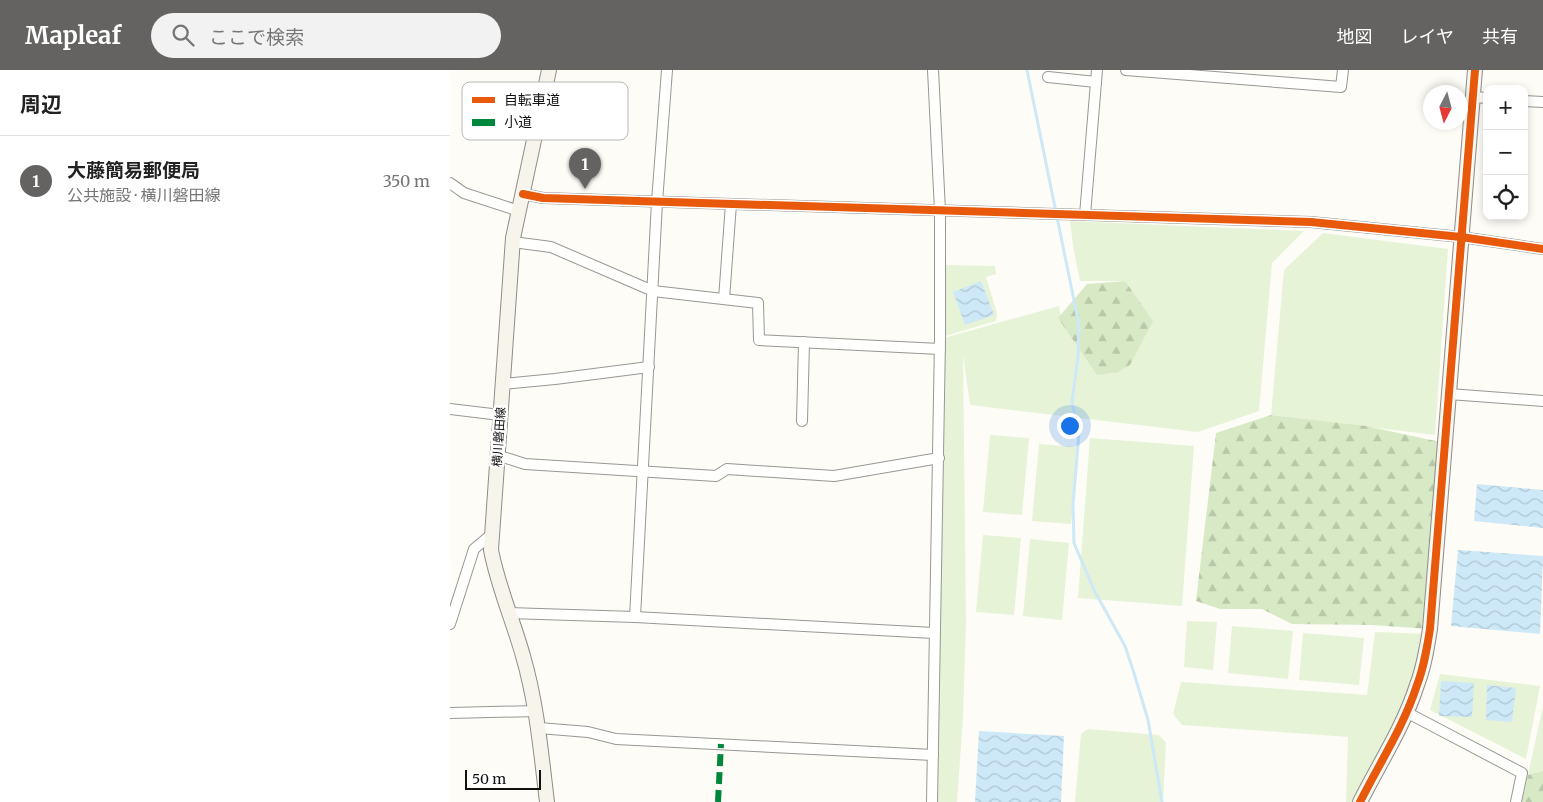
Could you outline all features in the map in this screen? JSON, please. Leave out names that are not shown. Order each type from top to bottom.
[{"type":"main road","points":[[1360,802],[1406,712],[1420,677],[1430,629],[1462,237],[1480,97],[1475,70]]},
{"type":"main road","name":"横川磐田線","points":[[534,140],[512,242],[491,550],[508,613],[523,655],[537,711],[547,802]]},
{"type":"street","points":[[635,617],[657,202],[668,70]]},
{"type":"street","points":[[932,802],[940,348],[940,211],[933,70]]},
{"type":"street","points":[[1085,215],[1096,70]]},
{"type":"street","points":[[1126,70],[1341,87],[1343,70]]},
{"type":"street","points":[[1048,77],[1096,82]]},
{"type":"street","points":[[1528,101],[1543,102]]},
{"type":"street","points":[[450,183],[464,193],[519,211]]},
{"type":"street","points":[[523,194],[543,198],[1312,222],[1462,237],[1543,249]]},
{"type":"street","points":[[724,299],[731,204]]},
{"type":"street","points":[[512,242],[551,247],[653,291],[758,303],[759,340],[940,348]]},
{"type":"street","points":[[802,421],[804,342]]},
{"type":"street","points":[[502,384],[649,367]]},
{"type":"street","points":[[1449,394],[1543,401]]},
{"type":"street","points":[[450,409],[500,415]]},
{"type":"street","points":[[497,455],[525,464],[643,473],[716,476],[727,470],[834,476],[939,458]]},
{"type":"street","points":[[450,624],[474,549],[492,534]]},
{"type":"street","points":[[508,613],[635,617],[934,633]]},
{"type":"street","points":[[450,714],[537,711]]},
{"type":"street","points":[[1406,712],[1522,773],[1516,802]]},
{"type":"street","points":[[538,728],[588,732],[616,739],[934,755]]},
{"type":"green space","points":[[1070,221],[1304,231],[1272,263],[1259,411],[1198,432],[970,405],[963,354],[966,623],[963,718],[957,802],[935,802],[940,339],[1059,306],[1062,324],[1125,281],[1080,281]]},
{"type":"green space","points":[[1323,233],[1448,249],[1435,435],[1271,415],[1284,270]]},
{"type":"green space","points":[[946,265],[995,266],[996,274],[986,277],[997,313],[996,321],[945,336]]},
{"type":"green space","points":[[1125,281],[1153,321],[1130,365],[1118,372],[1097,375],[1058,318],[1087,284]]},
{"type":"green space","points":[[1271,415],[1366,426],[1445,443],[1430,629],[1372,625],[1292,624],[1262,609],[1220,609],[1196,601],[1216,433]]},
{"type":"green space","points":[[990,435],[1029,438],[1022,515],[983,512]]},
{"type":"green space","points":[[1090,438],[1194,446],[1182,606],[1078,598]]},
{"type":"green space","points":[[1039,444],[1078,447],[1071,524],[1032,521]]},
{"type":"green space","points":[[983,535],[1021,538],[1014,615],[976,612]]},
{"type":"green space","points":[[1030,539],[1069,543],[1062,620],[1023,616]]},
{"type":"green space","points":[[1187,621],[1217,622],[1213,670],[1184,667]]},
{"type":"green space","points":[[1232,626],[1293,631],[1288,679],[1228,673]]},
{"type":"green space","points":[[1375,632],[1429,634],[1414,695],[1359,802],[1346,802],[1348,737],[1182,725],[1173,714],[1181,682],[1367,695]]},
{"type":"green space","points":[[1303,633],[1364,638],[1359,685],[1299,680]]},
{"type":"green space","points":[[1440,674],[1540,686],[1526,759],[1430,710]]},
{"type":"green space","points":[[1543,706],[1543,771],[1528,775]]},
{"type":"green space","points":[[1088,729],[1159,735],[1166,743],[1163,802],[1075,802],[1081,734]]},
{"type":"green space","points":[[1543,771],[1543,802],[1522,802],[1528,775]]},
{"type":"water","points":[[981,281],[994,315],[965,325],[953,292]]},
{"type":"water","points":[[1477,484],[1543,490],[1543,528],[1474,521]]},
{"type":"water","points":[[1458,550],[1543,556],[1540,634],[1451,626]]},
{"type":"water","points":[[1441,681],[1474,683],[1472,717],[1439,716]]},
{"type":"water","points":[[1487,685],[1516,688],[1512,722],[1486,720]]},
{"type":"water","points":[[979,731],[1064,736],[1061,802],[975,802]]},
{"type":"waterway","points":[[1027,70],[1079,325],[1078,357],[1072,402],[1079,433],[1073,504],[1074,543],[1094,590],[1125,646],[1148,720],[1162,802]]},
{"type":"marked path","points":[[718,802],[721,744]]},
{"type":"cycle path","points":[[1360,802],[1412,700],[1423,664],[1430,629],[1475,70]]},
{"type":"cycle path","points":[[523,194],[543,198],[1311,222],[1461,237],[1543,249]]},
{"type":"place","name":"大藤簡易郵便局","points":[[585,189]]}]
